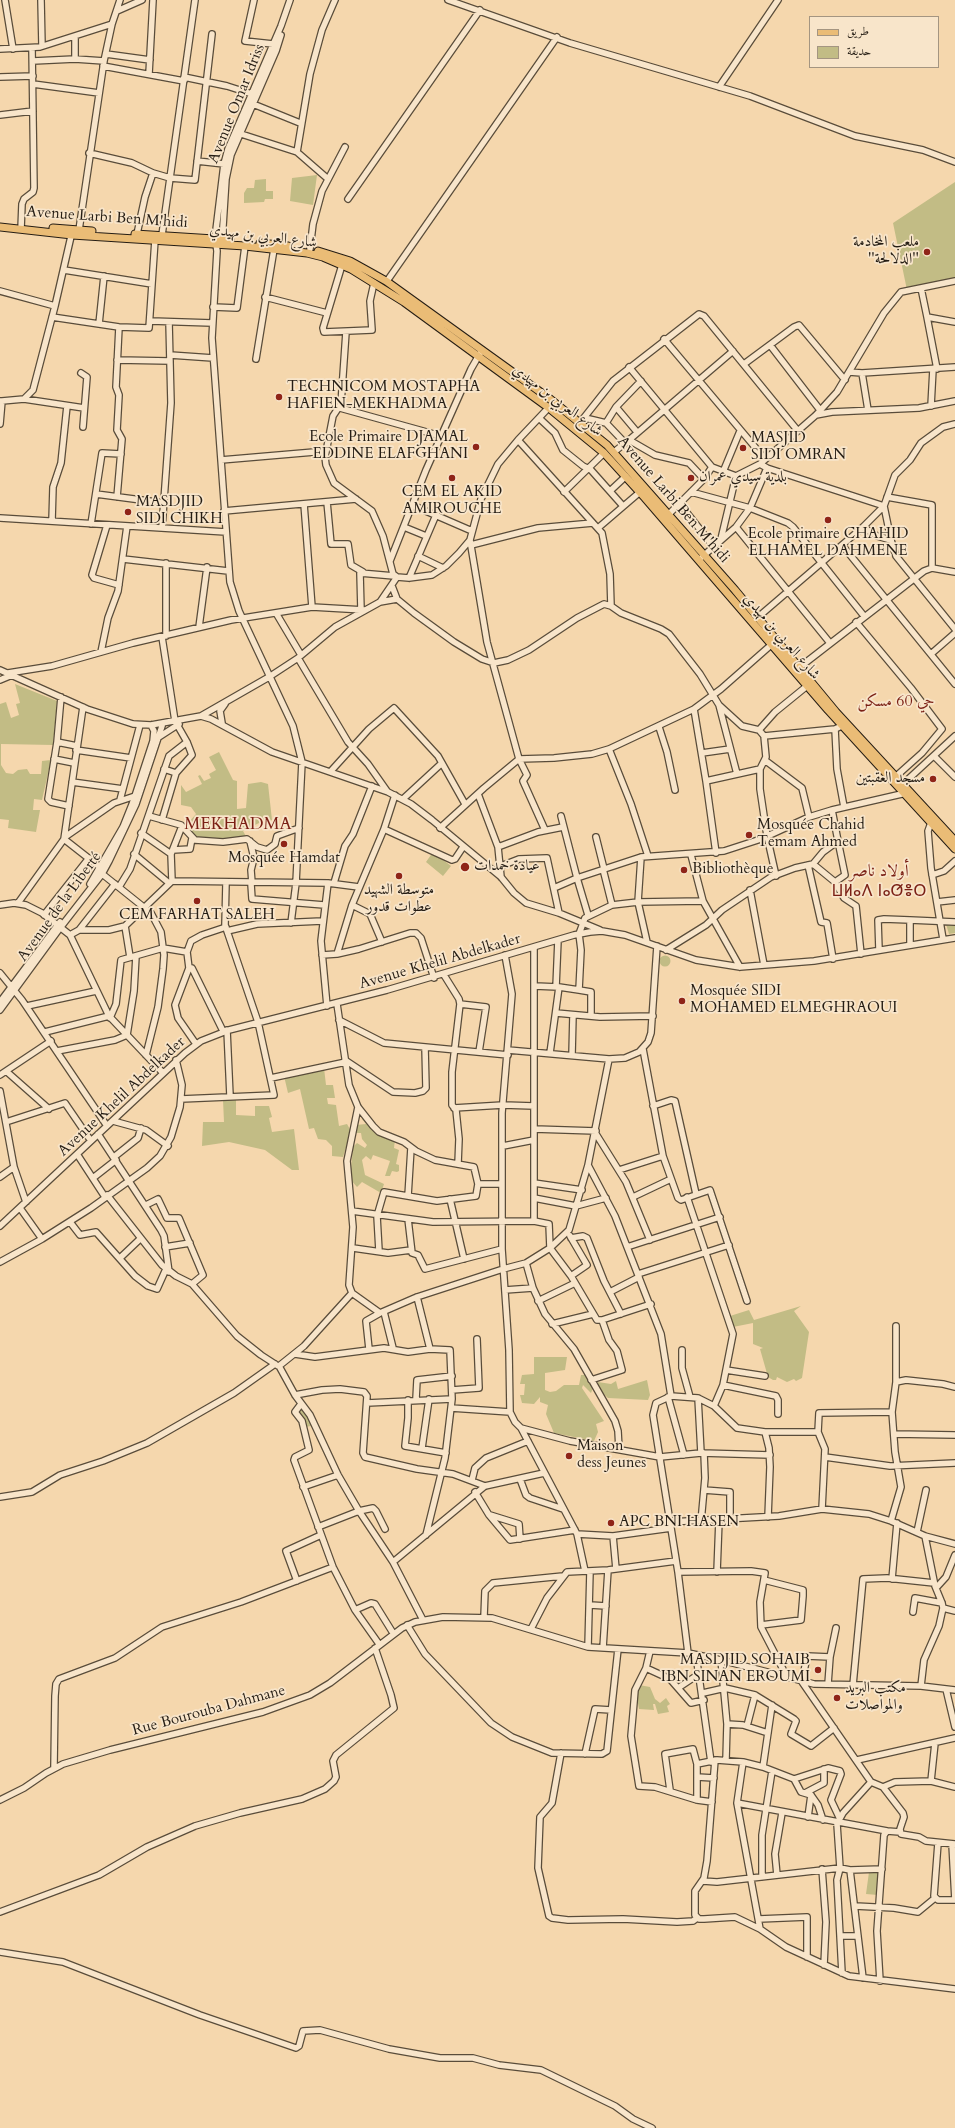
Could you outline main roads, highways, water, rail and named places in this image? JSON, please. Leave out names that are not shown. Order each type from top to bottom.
[{"type":"main road","name":"Avenue Larbi Ben M'hidi","points":[[0,222],[21,227]]},
{"type":"main road","name":"شارع العربي بن مهيدي","points":[[0,227],[21,227],[154,240],[218,241],[316,255],[342,265],[410,306],[477,357],[580,424],[612,463],[701,557],[771,645],[796,669],[807,686],[846,725],[932,819],[955,849]]},
{"type":"main road","name":"Avenue Larbi Ben M'hidi","points":[[99,234],[162,235],[310,249],[350,261],[387,282],[482,350],[552,405]]},
{"type":"main road","name":"Avenue Larbi Ben M'hidi","points":[[580,424],[614,452],[668,515],[701,557],[757,618],[796,669],[846,725]]},
{"type":"main road","points":[[612,463],[619,458]]},
{"type":"main road","points":[[893,778],[903,784],[908,793]]},
{"type":"main road","points":[[932,819],[955,841]]},
{"type":"place","name":"ملعب المخادمة ''الدلالحة''","points":[[927,252]]},
{"type":"place","name":"TECHNICOM MOSTAPHA HAFIEN-MEKHADMA","points":[[279,397]]},
{"type":"place","name":"Ecole Primaire DJAMAL EDDINE ELAFGHANI","points":[[476,447]]},
{"type":"place","name":"MASJID SIDI OMRAN","points":[[743,448]]},
{"type":"place","name":"CEM EL AKID AMIROUCHE","points":[[452,478]]},
{"type":"place","name":"بلدية سيدي عمران","points":[[691,478]]},
{"type":"place","name":"MASDJID SIDI CHIKH","points":[[128,512]]},
{"type":"place","name":"Ecole primaire CHAHID ELHAMEL DAHMENE","points":[[828,520]]},
{"type":"place","name":"مسجد العقبتين","points":[[933,779]]},
{"type":"place","name":"Mosquée Chahid Temam Ahmed","points":[[749,835]]},
{"type":"place","name":"Mosquée Hamdat","points":[[284,844]]},
{"type":"place","name":"عيادة خمدات","points":[[465,867]]},
{"type":"place","name":"Bibliothèque","points":[[684,870]]},
{"type":"place","name":"متوسطة الشهيد عطوات قدور","points":[[399,876]]},
{"type":"place","name":"CEM FARHAT SALEH","points":[[197,901]]},
{"type":"place","name":"Mosquée SIDI MOHAMED ELMEGHRAOUI","points":[[682,1001]]},
{"type":"place","name":"Maison dess Jeunes","points":[[569,1456]]},
{"type":"place","name":"APC BNI HASEN","points":[[611,1523]]},
{"type":"place","name":"MASDJID SOHAIB IBN SINAN EROUMI","points":[[818,1670]]},
{"type":"place","name":"مكتب البريد والمواصلات","points":[[837,1698]]},
{"type":"district","name":"حي 60 مسكن","points":[[896,702]]},
{"type":"district","name":"MEKHADMA","points":[[238,825]]},
{"type":"district","name":"أولاد ناصر ⵡⵍⴰⴷ ⵏⴰⵚⴻⵔ","points":[[879,882]]}]
